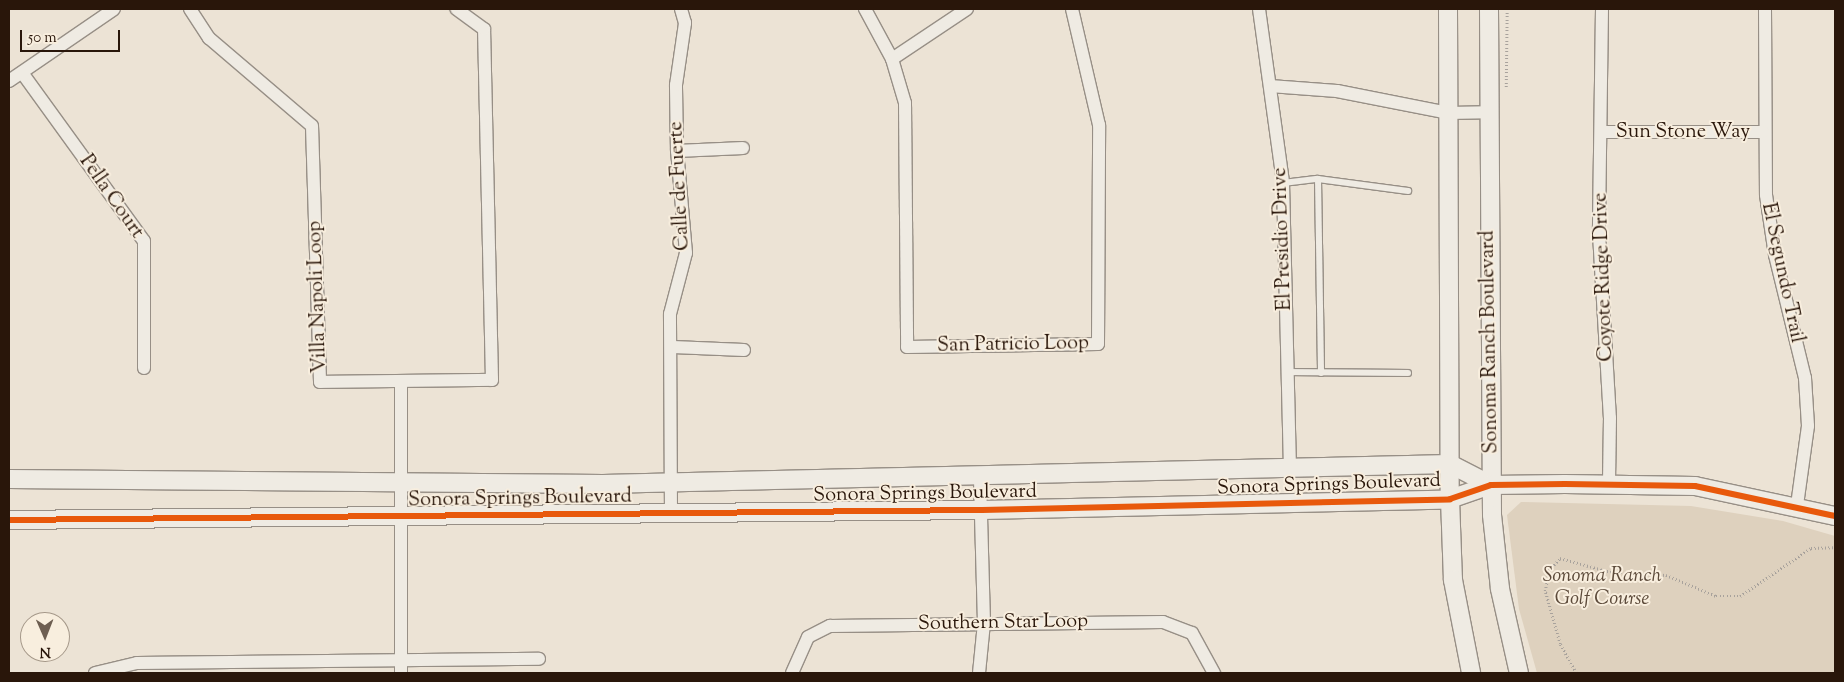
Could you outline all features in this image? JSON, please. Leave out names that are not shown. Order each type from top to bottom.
[{"type":"street","points":[[9,81],[23,74],[114,9]]},
{"type":"street","name":"Villa Napoli Loop","points":[[190,9],[209,38],[312,126],[320,382],[492,380],[484,29],[456,9]]},
{"type":"street","name":"Calle de Fuerte","points":[[671,513],[673,347],[670,314],[686,253],[677,151],[676,85],[685,23],[681,9]]},
{"type":"street","points":[[865,9],[892,59],[967,9]]},
{"type":"street","name":"San Patricio Loop","points":[[892,59],[905,103],[908,347],[1098,344],[1099,125],[1072,9]]},
{"type":"street","name":"El Presidio Drive","points":[[1259,9],[1283,183],[1290,471]]},
{"type":"street","name":"Sonoma Ranch Boulevard","points":[[1448,9],[1450,499],[1454,580],[1471,673]]},
{"type":"street","name":"Sonoma Ranch Boulevard","points":[[1489,9],[1491,485],[1498,575],[1518,673]]},
{"type":"street","name":"Coyote Ridge Drive","points":[[1602,9],[1603,132],[1598,234],[1610,418],[1609,485]]},
{"type":"street","name":"El Segundo Trail","points":[[1765,9],[1763,132],[1775,255],[1805,378],[1808,426],[1797,505]]},
{"type":"street","name":"Pella Court","points":[[23,74],[144,241],[144,368]]},
{"type":"street","points":[[1270,86],[1337,92],[1448,113],[1488,112]]},
{"type":"street","name":"Sun Stone Way","points":[[1603,132],[1763,132]]},
{"type":"street","points":[[677,151],[744,148]]},
{"type":"street","points":[[673,347],[744,350]]},
{"type":"street","points":[[401,667],[398,482],[402,381]]},
{"type":"street","name":"Sonora Springs Boulevard","points":[[9,479],[672,483],[1290,471],[1450,464],[1491,485]]},
{"type":"street","points":[[978,673],[984,623],[980,477]]},
{"type":"street","name":"Sonora Springs Boulevard","points":[[9,520],[982,510],[1450,499],[1491,485],[1695,486],[1797,505],[1835,516]]},
{"type":"street","name":"Southern Star Loop","points":[[792,673],[805,642],[823,628],[984,623],[1175,623],[1192,633],[1214,673]]},
{"type":"street","points":[[95,673],[137,663],[401,667],[539,659]]},
{"type":"lane","points":[[1318,179],[1321,373]]},
{"type":"lane","points":[[1283,183],[1318,179],[1408,191]]},
{"type":"lane","points":[[1287,372],[1408,374]]},
{"type":"path","points":[[1506,95],[1507,9]]},
{"type":"path","points":[[1576,673],[1560,644],[1544,591],[1549,570],[1560,558],[1607,571],[1666,575],[1716,596],[1740,596],[1811,548],[1835,548]]},
{"type":"green space","name":"Sonoma Ranch Golf Course","points":[[1521,502],[1691,506],[1783,521],[1835,536],[1835,673],[1537,673],[1519,609],[1507,515]]},
{"type":"cycle path","points":[[9,520],[982,510],[1450,499],[1491,485],[1565,484],[1695,486],[1835,516]]}]
